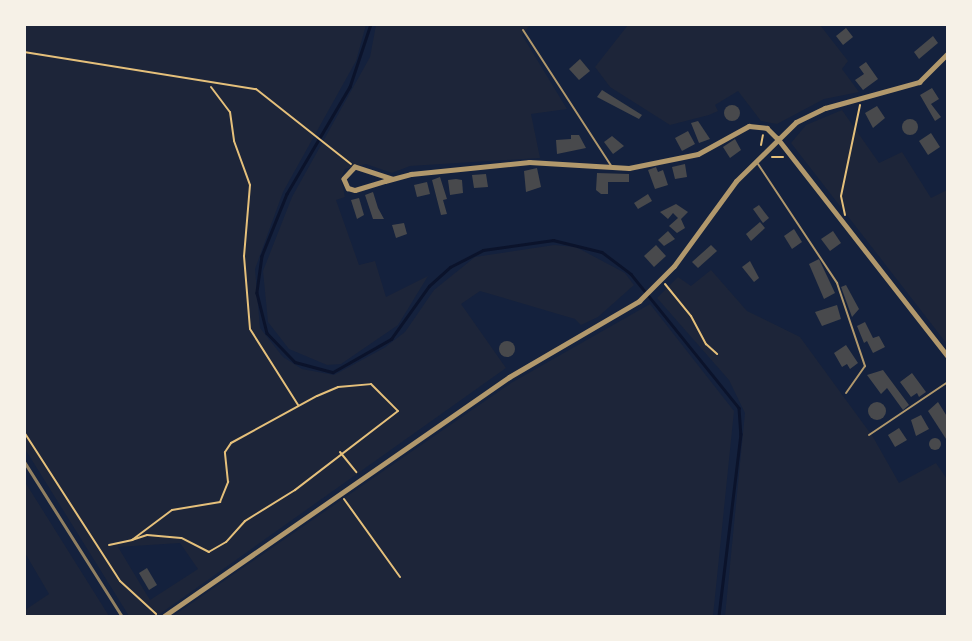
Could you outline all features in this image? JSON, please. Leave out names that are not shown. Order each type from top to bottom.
[{"type":"street","points":[[164,617],[509,377],[639,301],[660,282],[755,160],[805,116],[919,82],[947,55]]},
{"type":"street","points":[[392,179],[355,167],[344,179],[348,188],[392,179],[529,162],[612,168],[698,153],[729,134],[749,126],[767,128],[842,218],[947,357]]},
{"type":"lane","points":[[523,30],[612,168]]},
{"type":"lane","points":[[755,160],[793,210],[837,283],[865,366],[846,393]]},
{"type":"lane","points":[[869,435],[947,382]]},
{"type":"path","points":[[24,52],[209,85],[256,89],[355,167]]},
{"type":"path","points":[[209,85],[230,112],[234,141],[250,185],[244,265],[250,329],[299,406]]},
{"type":"path","points":[[842,218],[846,213],[841,196],[862,98]]},
{"type":"path","points":[[766,150],[761,145],[767,128]]},
{"type":"path","points":[[660,282],[717,354]]},
{"type":"path","points":[[109,545],[132,540],[147,535],[181,538],[209,552],[339,452],[398,411],[380,389],[355,384],[299,406],[231,443],[225,452],[228,482],[220,502],[161,514],[132,540]]},
{"type":"path","points":[[24,432],[120,581],[157,617]]},
{"type":"path","points":[[339,452],[362,479]]},
{"type":"path","points":[[340,494],[400,577]]},
{"type":"shaded area","points":[[25,25],[366,25],[356,61],[283,192],[255,269],[260,328],[283,357],[302,369],[334,375],[384,348],[405,332],[434,290],[475,257],[554,245],[576,247],[625,273],[634,285],[598,317],[581,325],[575,319],[480,291],[461,304],[506,368],[157,616],[129,616],[25,449]],"holes":[[[180,543],[198,569],[150,600],[118,547]]]},
{"type":"shaded area","points":[[376,25],[530,25],[522,35],[567,109],[531,114],[540,158],[410,166],[392,173],[366,164],[345,169],[341,178],[345,197],[336,200],[359,265],[375,261],[386,297],[428,276],[398,325],[341,364],[327,365],[289,349],[268,322],[263,271],[292,197],[370,57]]},
{"type":"shaded area","points":[[628,25],[820,25],[848,61],[842,69],[859,92],[824,99],[777,124],[761,121],[738,91],[715,105],[718,111],[670,125],[610,87],[595,67]]},
{"type":"shaded area","points":[[842,110],[879,163],[902,152],[931,198],[947,190],[947,344],[791,143],[806,125]]},
{"type":"shaded area","points":[[711,270],[747,311],[800,337],[873,437],[899,483],[936,463],[947,479],[947,616],[725,616],[745,413],[729,380],[657,298],[678,277],[691,286]]},
{"type":"shaded area","points":[[650,304],[734,411],[713,616],[173,616],[511,383]]},
{"type":"shaded area","points":[[25,482],[109,616],[25,616],[25,610],[49,594],[25,553]]},
{"type":"building","points":[[846,28],[853,37],[843,45],[836,36]]},
{"type":"building","points":[[933,36],[938,43],[919,59],[914,52]]},
{"type":"building","points":[[580,59],[590,71],[579,80],[569,69]]},
{"type":"building","points":[[866,62],[878,79],[863,90],[855,80],[864,74],[859,67]]},
{"type":"building","points":[[932,88],[939,99],[931,104],[941,117],[935,121],[920,95]]},
{"type":"building","points":[[602,90],[642,115],[639,119],[597,97]]},
{"type":"building","points":[[729,105],[735,105],[740,113],[738,119],[729,121],[724,116],[724,110]]},
{"type":"building","points":[[877,106],[885,118],[873,128],[865,113]]},
{"type":"building","points":[[907,119],[913,119],[918,127],[916,133],[907,135],[902,130],[902,124]]},
{"type":"building","points":[[698,121],[710,139],[699,143],[691,123]]},
{"type":"building","points":[[688,131],[695,144],[682,151],[675,138]]},
{"type":"building","points":[[931,133],[940,147],[928,155],[919,141]]},
{"type":"building","points":[[571,135],[579,135],[586,148],[557,154],[556,140],[571,139]]},
{"type":"building","points":[[612,136],[624,146],[613,154],[604,142]]},
{"type":"building","points":[[735,139],[741,150],[730,158],[723,147]]},
{"type":"building","points":[[685,164],[687,177],[675,179],[672,167]]},
{"type":"building","points":[[656,167],[658,172],[663,170],[668,185],[655,189],[648,170]]},
{"type":"building","points":[[537,168],[541,187],[526,192],[524,171]]},
{"type":"building","points":[[597,173],[629,174],[629,182],[608,182],[608,194],[601,194],[596,190]]},
{"type":"building","points":[[486,174],[488,187],[474,188],[472,175]]},
{"type":"building","points":[[440,177],[447,199],[443,200],[447,214],[441,215],[432,180]]},
{"type":"building","points":[[448,180],[462,180],[463,193],[450,195]]},
{"type":"building","points":[[427,182],[430,194],[417,197],[414,185]]},
{"type":"building","points":[[373,192],[384,219],[373,219],[365,195]]},
{"type":"building","points":[[648,194],[652,201],[638,209],[634,203]]},
{"type":"building","points":[[359,198],[364,215],[357,219],[351,200]]},
{"type":"building","points":[[676,204],[688,212],[681,219],[685,228],[677,233],[669,226],[678,218],[673,213],[668,219],[660,212]]},
{"type":"building","points":[[759,205],[769,218],[763,223],[753,209]]},
{"type":"building","points":[[760,222],[765,228],[751,241],[746,234]]},
{"type":"building","points":[[404,223],[407,234],[396,238],[392,225]]},
{"type":"building","points":[[794,229],[802,242],[792,249],[784,236]]},
{"type":"building","points":[[668,231],[675,239],[664,246],[658,240]]},
{"type":"building","points":[[833,231],[841,243],[830,251],[821,239]]},
{"type":"building","points":[[656,245],[666,256],[654,267],[644,256]]},
{"type":"building","points":[[711,245],[717,251],[698,268],[692,262]]},
{"type":"building","points":[[819,259],[835,293],[824,299],[809,264]]},
{"type":"building","points":[[750,261],[759,278],[754,282],[742,267]]},
{"type":"building","points":[[846,285],[859,309],[852,317],[841,287]]},
{"type":"building","points":[[837,305],[841,319],[822,326],[815,312]]},
{"type":"building","points":[[865,322],[873,338],[879,336],[885,347],[873,353],[867,341],[864,343],[857,326]]},
{"type":"building","points":[[507,341],[513,343],[513,355],[507,357],[501,355],[499,349],[501,343]]},
{"type":"building","points":[[846,345],[858,363],[850,369],[847,364],[842,367],[834,353]]},
{"type":"building","points":[[883,370],[909,405],[903,410],[887,388],[881,394],[867,375]]},
{"type":"building","points":[[912,373],[926,392],[919,397],[917,393],[911,397],[900,382]]},
{"type":"building","points":[[877,402],[883,405],[886,411],[883,417],[877,420],[871,417],[868,411],[871,405]]},
{"type":"building","points":[[938,402],[948,418],[948,442],[928,411]]},
{"type":"building","points":[[921,415],[929,429],[916,436],[911,420]]},
{"type":"building","points":[[899,428],[907,440],[895,447],[888,435]]},
{"type":"building","points":[[930,439],[940,439],[940,449],[930,449]]},
{"type":"building","points":[[147,568],[157,585],[149,590],[139,573]]},
{"type":"waterway","points":[[371,24],[350,87],[287,194],[262,256],[257,293],[267,333],[295,362],[333,372],[391,339],[429,286],[450,267],[483,250],[553,240],[602,252],[631,274],[739,408],[741,434],[719,616]]},
{"type":"railway","points":[[24,461],[122,616]]}]
